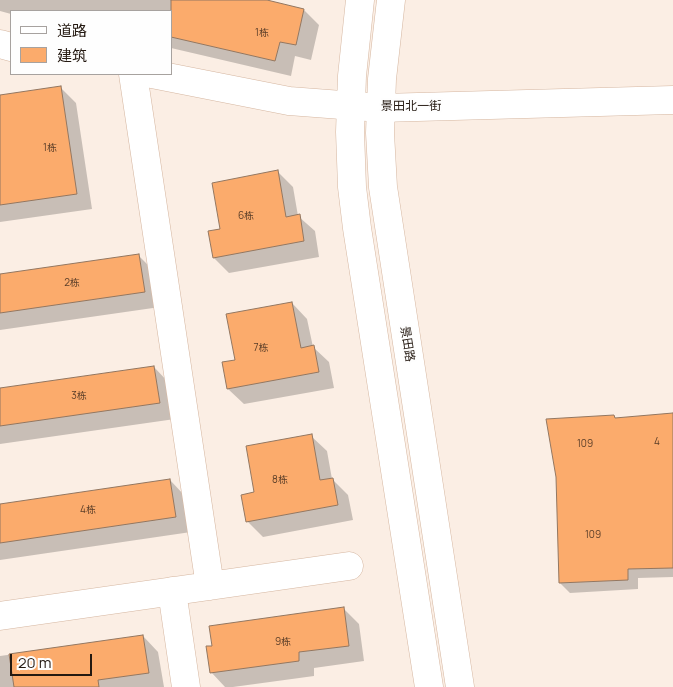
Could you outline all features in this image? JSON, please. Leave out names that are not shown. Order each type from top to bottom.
[{"type":"main road","points":[[360,0],[351,106],[352,187],[429,687]]},
{"type":"main road","name":"景田路","points":[[391,0],[384,56],[381,108],[383,187],[460,687]]},
{"type":"main road","points":[[133,75],[210,586]]},
{"type":"main road","name":"景田北一街","points":[[157,75],[289,101],[381,108],[673,100]]},
{"type":"main road","points":[[0,616],[349,566]]},
{"type":"main road","points":[[172,591],[186,687]]},
{"type":"building","points":[[171,0],[267,0],[304,9],[296,45],[280,42],[275,61],[172,37]]},
{"type":"building","points":[[61,86],[77,194],[0,205],[0,95]]},
{"type":"building","points":[[278,170],[286,217],[300,214],[304,241],[213,258],[208,231],[220,229],[212,183]]},
{"type":"building","points":[[139,254],[145,292],[0,313],[0,274]]},
{"type":"building","points":[[292,302],[301,348],[314,345],[319,372],[227,389],[222,362],[235,360],[226,314]]},
{"type":"building","points":[[154,366],[160,403],[0,426],[0,388]]},
{"type":"building","points":[[673,413],[673,568],[628,569],[628,580],[559,583],[556,477],[546,419],[614,415],[615,418]]},
{"type":"building","points":[[312,434],[320,480],[333,478],[338,505],[246,522],[241,495],[254,492],[246,446]]},
{"type":"building","points":[[170,479],[176,517],[0,543],[0,504]]},
{"type":"building","points":[[344,607],[349,646],[299,652],[299,661],[210,673],[206,646],[212,646],[209,626]]},
{"type":"building","points":[[143,635],[149,673],[98,680],[99,687],[14,687],[9,654]]}]
